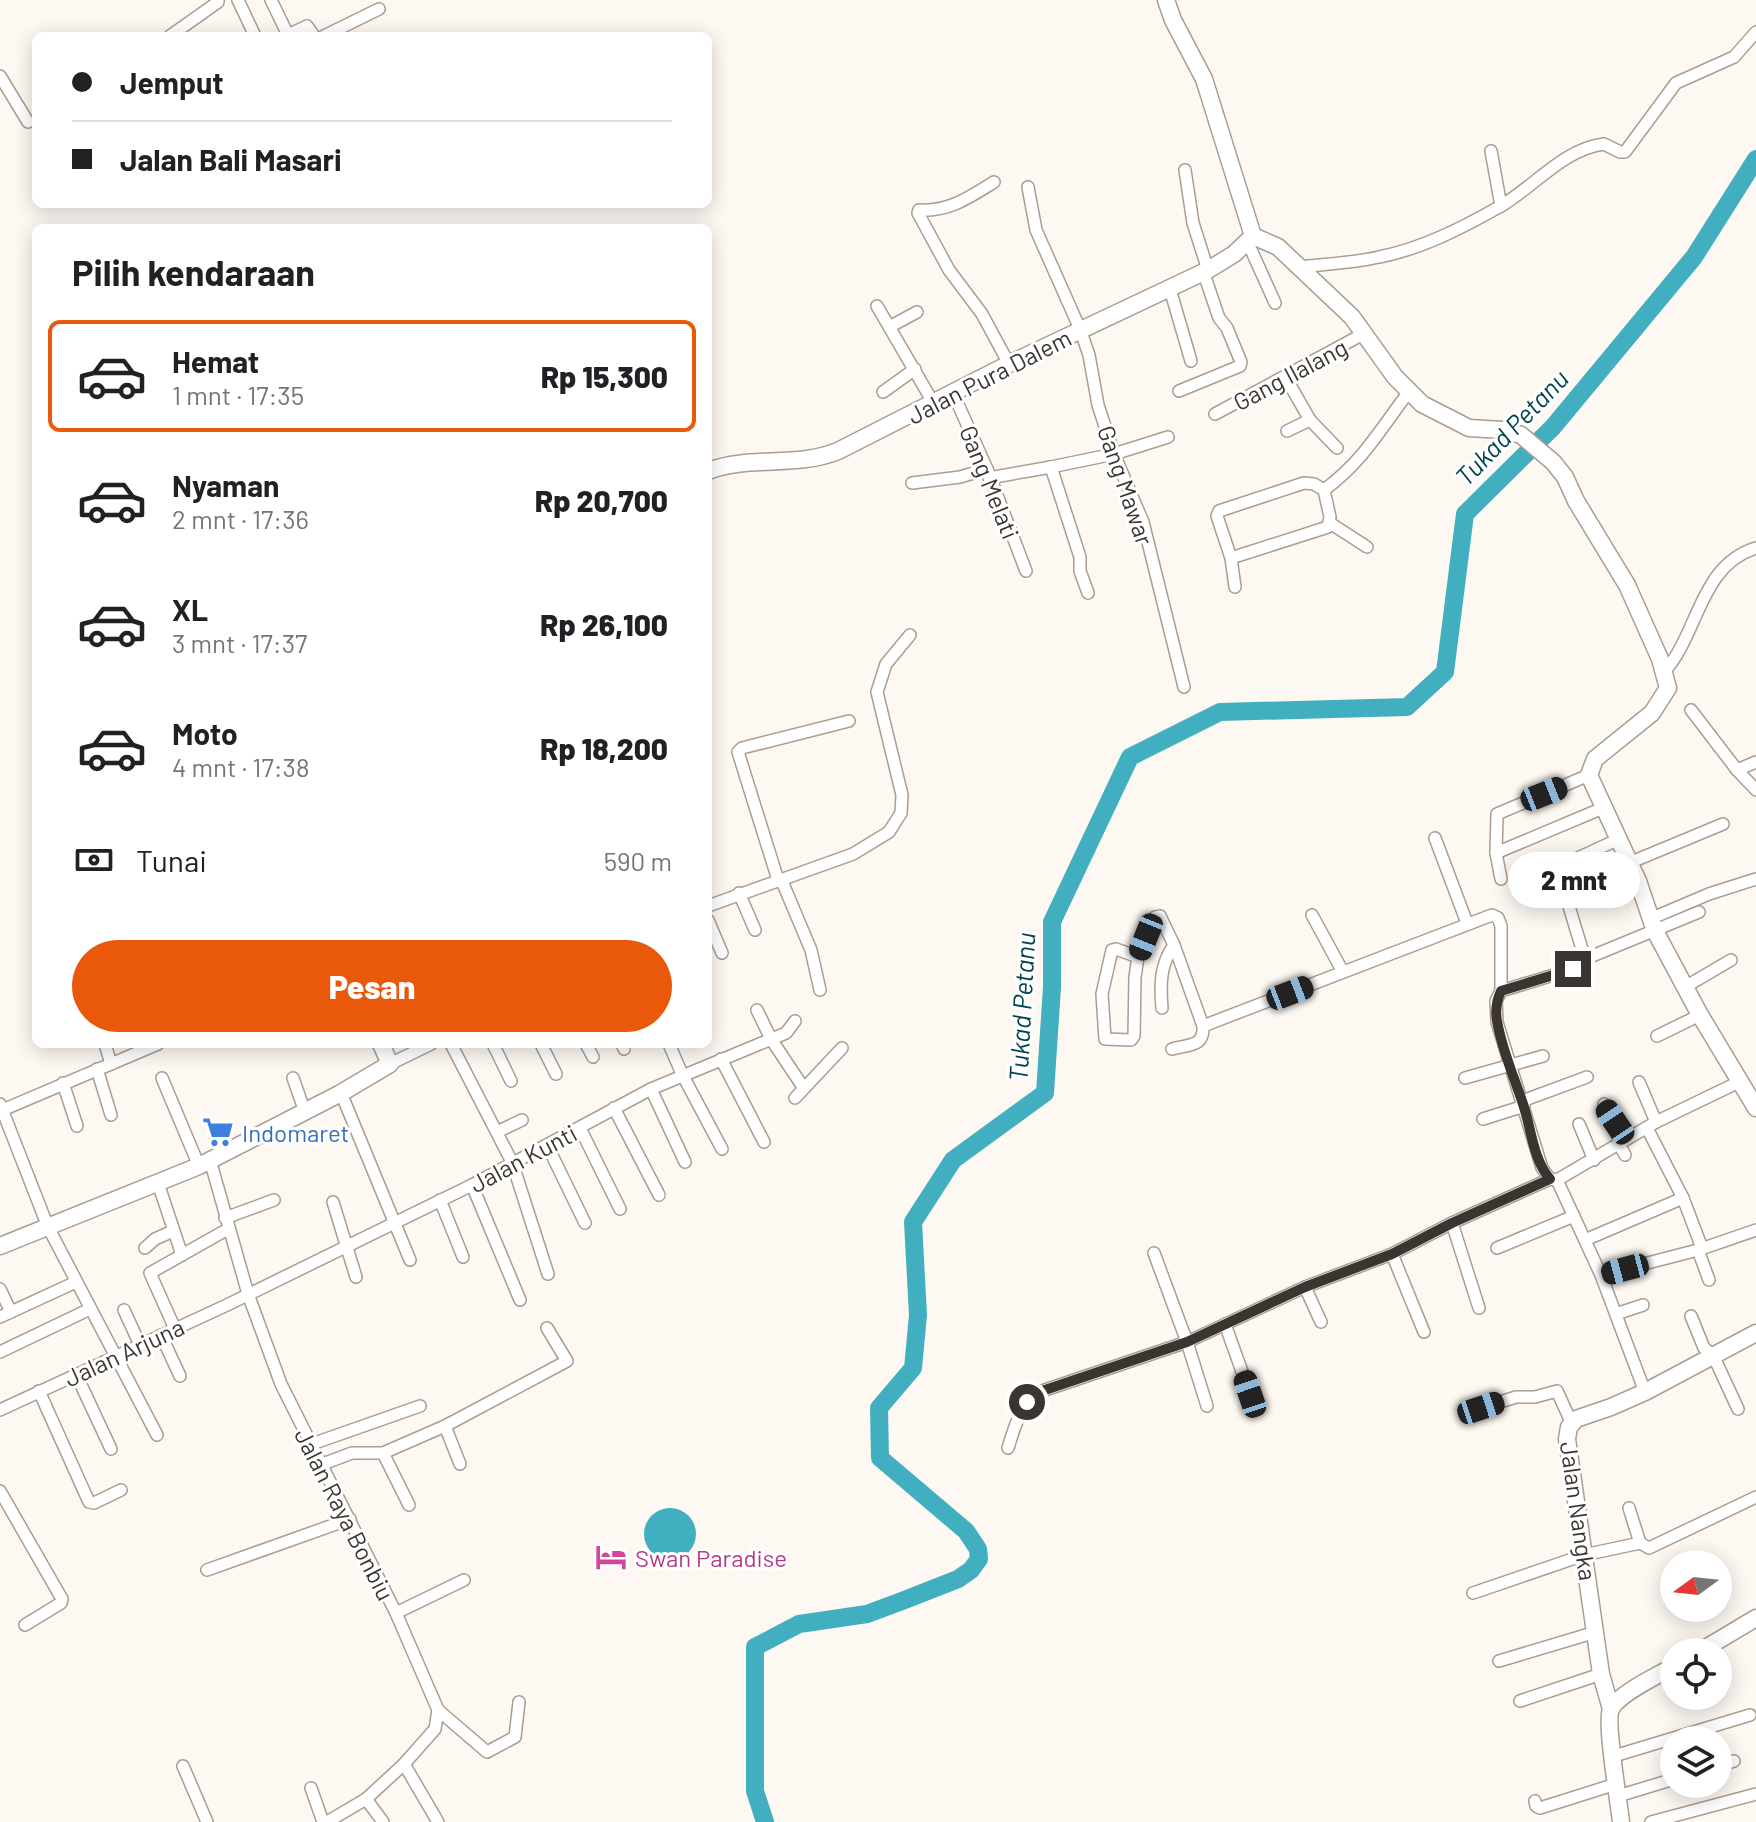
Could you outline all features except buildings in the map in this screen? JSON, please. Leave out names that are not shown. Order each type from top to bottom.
[{"type":"street","points":[[176,32],[218,0]]},
{"type":"street","points":[[238,0],[253,32]]},
{"type":"street","points":[[271,0],[287,32]]},
{"type":"street","points":[[1166,0],[1204,79],[1250,240],[1275,303]]},
{"type":"street","points":[[332,32],[379,9]]},
{"type":"street","points":[[294,32],[307,26],[311,32]]},
{"type":"street","points":[[1299,267],[1381,257],[1440,238],[1501,206],[1553,167],[1581,151],[1604,144],[1625,152],[1676,83],[1734,57],[1756,32]]},
{"type":"street","points":[[0,76],[28,122]]},
{"type":"street","points":[[1491,151],[1501,206]]},
{"type":"street","points":[[1179,391],[1240,366],[1241,362],[1227,328],[1219,318],[1195,231],[1185,170]]},
{"type":"street","points":[[994,182],[960,203],[941,210],[919,210],[918,213],[949,270],[982,314],[1009,364]]},
{"type":"street","name":"Gang Mawar","points":[[1028,187],[1036,230],[1080,329],[1089,355],[1098,405],[1114,454],[1143,522],[1184,687]]},
{"type":"street","points":[[1250,240],[1272,242],[1352,317],[1408,393],[1435,412],[1469,428],[1503,430],[1521,435],[1553,462],[1565,477],[1576,501],[1627,585],[1665,671],[1668,688],[1652,713],[1595,759],[1589,775],[1641,888],[1652,925],[1700,1015],[1746,1081],[1756,1108]]},
{"type":"street","name":"Jalan Pura Dalem","points":[[712,470],[748,462],[823,457],[1080,329],[1170,289],[1206,270],[1250,240]]},
{"type":"street","points":[[1170,289],[1191,361]]},
{"type":"street","points":[[877,306],[934,404]]},
{"type":"street","points":[[891,326],[917,312]]},
{"type":"street","name":"Gang Ilalang","points":[[1215,414],[1365,333]]},
{"type":"street","points":[[883,392],[915,369]]},
{"type":"street","points":[[1286,378],[1310,420],[1337,448]]},
{"type":"street","name":"Gang Melati","points":[[953,393],[1026,571]]},
{"type":"street","points":[[1324,490],[1365,454],[1408,393]]},
{"type":"street","points":[[1287,431],[1310,420]]},
{"type":"street","points":[[912,483],[1051,467],[1114,454],[1168,437]]},
{"type":"street","points":[[1051,467],[1080,557],[1080,571],[1088,593]]},
{"type":"street","points":[[1235,587],[1231,558],[1217,516],[1221,509],[1304,483],[1324,490],[1330,523],[1367,547]]},
{"type":"street","points":[[1231,558],[1321,530],[1330,523]]},
{"type":"street","points":[[1665,671],[1681,649],[1716,576],[1734,557],[1756,548]]},
{"type":"street","points":[[712,904],[868,847],[889,832],[897,821],[902,795],[877,692],[886,664],[910,635]]},
{"type":"street","points":[[1691,710],[1756,790]]},
{"type":"street","points":[[820,990],[811,950],[780,880],[738,752],[742,748],[849,721]]},
{"type":"street","points":[[1737,770],[1756,762]]},
{"type":"street","points":[[1501,879],[1496,853],[1497,814],[1589,775]]},
{"type":"street","points":[[1496,853],[1603,808]]},
{"type":"street","points":[[1629,863],[1723,824]]},
{"type":"street","points":[[1435,838],[1467,923]]},
{"type":"street","points":[[1532,879],[1619,839]]},
{"type":"street","points":[[1501,991],[1573,969],[1585,959],[1709,894],[1756,879]]},
{"type":"street","points":[[1564,890],[1585,959]]},
{"type":"street","points":[[739,893],[755,930]]},
{"type":"street","points":[[1652,925],[1699,912]]},
{"type":"street","points":[[1312,915],[1343,972]]},
{"type":"street","points":[[1203,1026],[1467,923],[1492,915],[1499,920],[1501,991],[1496,1001],[1497,1022],[1509,1065],[1542,1168],[1554,1180],[1574,1216],[1601,1275],[1645,1392]]},
{"type":"street","points":[[1138,957],[1112,950],[1102,994],[1103,1036],[1108,1041],[1131,1040],[1134,1036],[1138,957],[1156,916],[1160,916],[1174,945],[1203,1026],[1203,1039],[1172,1049]]},
{"type":"street","points":[[712,929],[722,953]]},
{"type":"street","points":[[1162,1008],[1162,966],[1174,945]]},
{"type":"street","points":[[1685,987],[1731,960]]},
{"type":"street","points":[[757,1010],[771,1039],[803,1087]]},
{"type":"street","points":[[1657,1036],[1700,1015]]},
{"type":"street","name":"Jalan Kunti","points":[[248,1294],[472,1185],[651,1089],[786,1033],[795,1021]]},
{"type":"street","points":[[106,1048],[111,1064]]},
{"type":"street","points":[[149,1048],[1,1109],[48,1227],[157,1435]]},
{"type":"street","points":[[383,1048],[390,1064]]},
{"type":"street","points":[[0,1246],[204,1163],[423,1048]]},
{"type":"street","points":[[453,1048],[512,1162],[548,1274]]},
{"type":"street","points":[[495,1048],[511,1081]]},
{"type":"street","points":[[543,1048],[556,1074]]},
{"type":"street","points":[[588,1048],[593,1057]]},
{"type":"street","points":[[671,1048],[722,1149]]},
{"type":"street","points":[[795,1098],[842,1048]]},
{"type":"street","points":[[1465,1078],[1543,1056]]},
{"type":"street","points":[[721,1059],[764,1142]]},
{"type":"street","points":[[97,1069],[111,1115]]},
{"type":"street","points":[[1483,1119],[1587,1077]]},
{"type":"street","name":"Jalan Raya Bonbiu","points":[[162,1078],[204,1163],[281,1384],[396,1613],[438,1710]]},
{"type":"street","points":[[293,1078],[305,1112]]},
{"type":"street","points":[[1008,1448],[1018,1416],[1027,1402],[1039,1392],[1187,1342],[1305,1287],[1392,1254],[1452,1223],[1554,1180],[1624,1146],[1652,1125],[1746,1081]]},
{"type":"street","points":[[1639,1082],[1652,1125],[1683,1198],[1709,1280]]},
{"type":"street","points":[[63,1083],[77,1126]]},
{"type":"street","points":[[651,1089],[685,1162]]},
{"type":"street","points":[[341,1093],[410,1260]]},
{"type":"street","points":[[1604,1104],[1624,1146]]},
{"type":"street","points":[[614,1108],[659,1195]]},
{"type":"street","points":[[497,1132],[522,1120]]},
{"type":"street","points":[[1579,1124],[1594,1160]]},
{"type":"street","points":[[580,1128],[620,1209]]},
{"type":"street","points":[[547,1145],[585,1223]]},
{"type":"street","points":[[158,1183],[182,1255]]},
{"type":"street","points":[[472,1185],[520,1300]]},
{"type":"street","points":[[1585,1240],[1683,1198]]},
{"type":"street","points":[[175,1329],[150,1275],[153,1271],[227,1224],[274,1200]]},
{"type":"street","points":[[440,1200],[463,1257]]},
{"type":"street","points":[[333,1202],[356,1277]]},
{"type":"street","points":[[1497,1248],[1574,1216]]},
{"type":"street","points":[[1452,1223],[1479,1308]]},
{"type":"street","points":[[1601,1275],[1700,1249],[1756,1230]]},
{"type":"street","points":[[145,1248],[155,1239],[173,1231]]},
{"type":"street","points":[[1154,1253],[1207,1406]]},
{"type":"street","points":[[1392,1254],[1424,1332]]},
{"type":"street","points":[[0,1289],[5,1314],[76,1282]]},
{"type":"street","points":[[1305,1287],[1321,1322]]},
{"type":"street","name":"Jalan Arjuna","points":[[0,1410],[248,1294]]},
{"type":"street","points":[[1616,1314],[1643,1305]]},
{"type":"street","points":[[0,1352],[90,1309]]},
{"type":"street","points":[[124,1310],[140,1345]]},
{"type":"street","points":[[1691,1316],[1704,1348],[1713,1355],[1738,1409]]},
{"type":"street","points":[[1225,1324],[1250,1394]]},
{"type":"street","points":[[320,1465],[352,1453],[383,1453],[445,1426],[567,1361],[547,1328]]},
{"type":"street","points":[[161,1335],[180,1376]]},
{"type":"street","name":"Jalan Nangka","points":[[1619,1822],[1609,1726],[1611,1709],[1601,1674],[1567,1439],[1569,1427],[1576,1419],[1645,1392],[1755,1335]]},
{"type":"street","points":[[76,1374],[111,1449]]},
{"type":"street","points":[[39,1391],[89,1502],[94,1503],[121,1490]]},
{"type":"street","points":[[1481,1408],[1516,1397],[1557,1391],[1572,1424]]},
{"type":"street","points":[[309,1445],[420,1406]]},
{"type":"street","points":[[445,1426],[460,1464]]},
{"type":"street","points":[[383,1453],[409,1505]]},
{"type":"street","points":[[0,1491],[62,1599],[61,1603],[25,1625]]},
{"type":"street","points":[[1473,1593],[1584,1555],[1640,1543],[1649,1548],[1756,1497]]},
{"type":"street","points":[[1629,1508],[1640,1543]]},
{"type":"street","points":[[207,1570],[350,1519]]},
{"type":"street","points":[[396,1613],[464,1580]]},
{"type":"street","points":[[1722,1638],[1756,1618]]},
{"type":"street","points":[[1499,1661],[1596,1632]]},
{"type":"street","points":[[1520,1701],[1601,1674]]},
{"type":"street","points":[[1611,1709],[1621,1699],[1660,1675]]},
{"type":"street","points":[[438,1710],[487,1752],[515,1737],[519,1702]]},
{"type":"street","points":[[311,1788],[325,1822],[366,1799],[404,1764],[435,1729],[438,1710]]},
{"type":"street","points":[[1614,1756],[1750,1715]]},
{"type":"street","points":[[404,1764],[438,1822]]},
{"type":"street","points":[[183,1766],[207,1822]]},
{"type":"street","points":[[1535,1801],[1540,1808],[1660,1782]]},
{"type":"street","points":[[1651,1822],[1756,1794]]},
{"type":"street","points":[[366,1799],[383,1822]]},
{"type":"water","points":[[670,1508],[689,1515],[696,1534],[689,1553],[670,1560],[651,1553],[644,1534],[651,1515]]},
{"type":"waterway","name":"Tukad Petanu","points":[[765,1822],[755,1791],[755,1647],[799,1624],[867,1614],[902,1601],[958,1579],[971,1570],[979,1559],[978,1549],[966,1531],[880,1458],[879,1408],[913,1368],[918,1315],[913,1222],[953,1160],[1045,1093],[1052,987],[1052,922],[1130,757],[1220,712],[1407,707],[1445,672],[1465,514],[1553,427],[1694,257],[1756,159]]},
{"type":"place","name":"Indomaret","points":[[218,1132]]},
{"type":"place","name":"Swan Paradise","points":[[611,1557]]},
{"type":"route","points":[[1027,1402],[1039,1392],[1187,1342],[1305,1287],[1392,1254],[1550,1179],[1542,1168],[1509,1065],[1497,1022],[1496,1001],[1501,991],[1573,969]]}]
